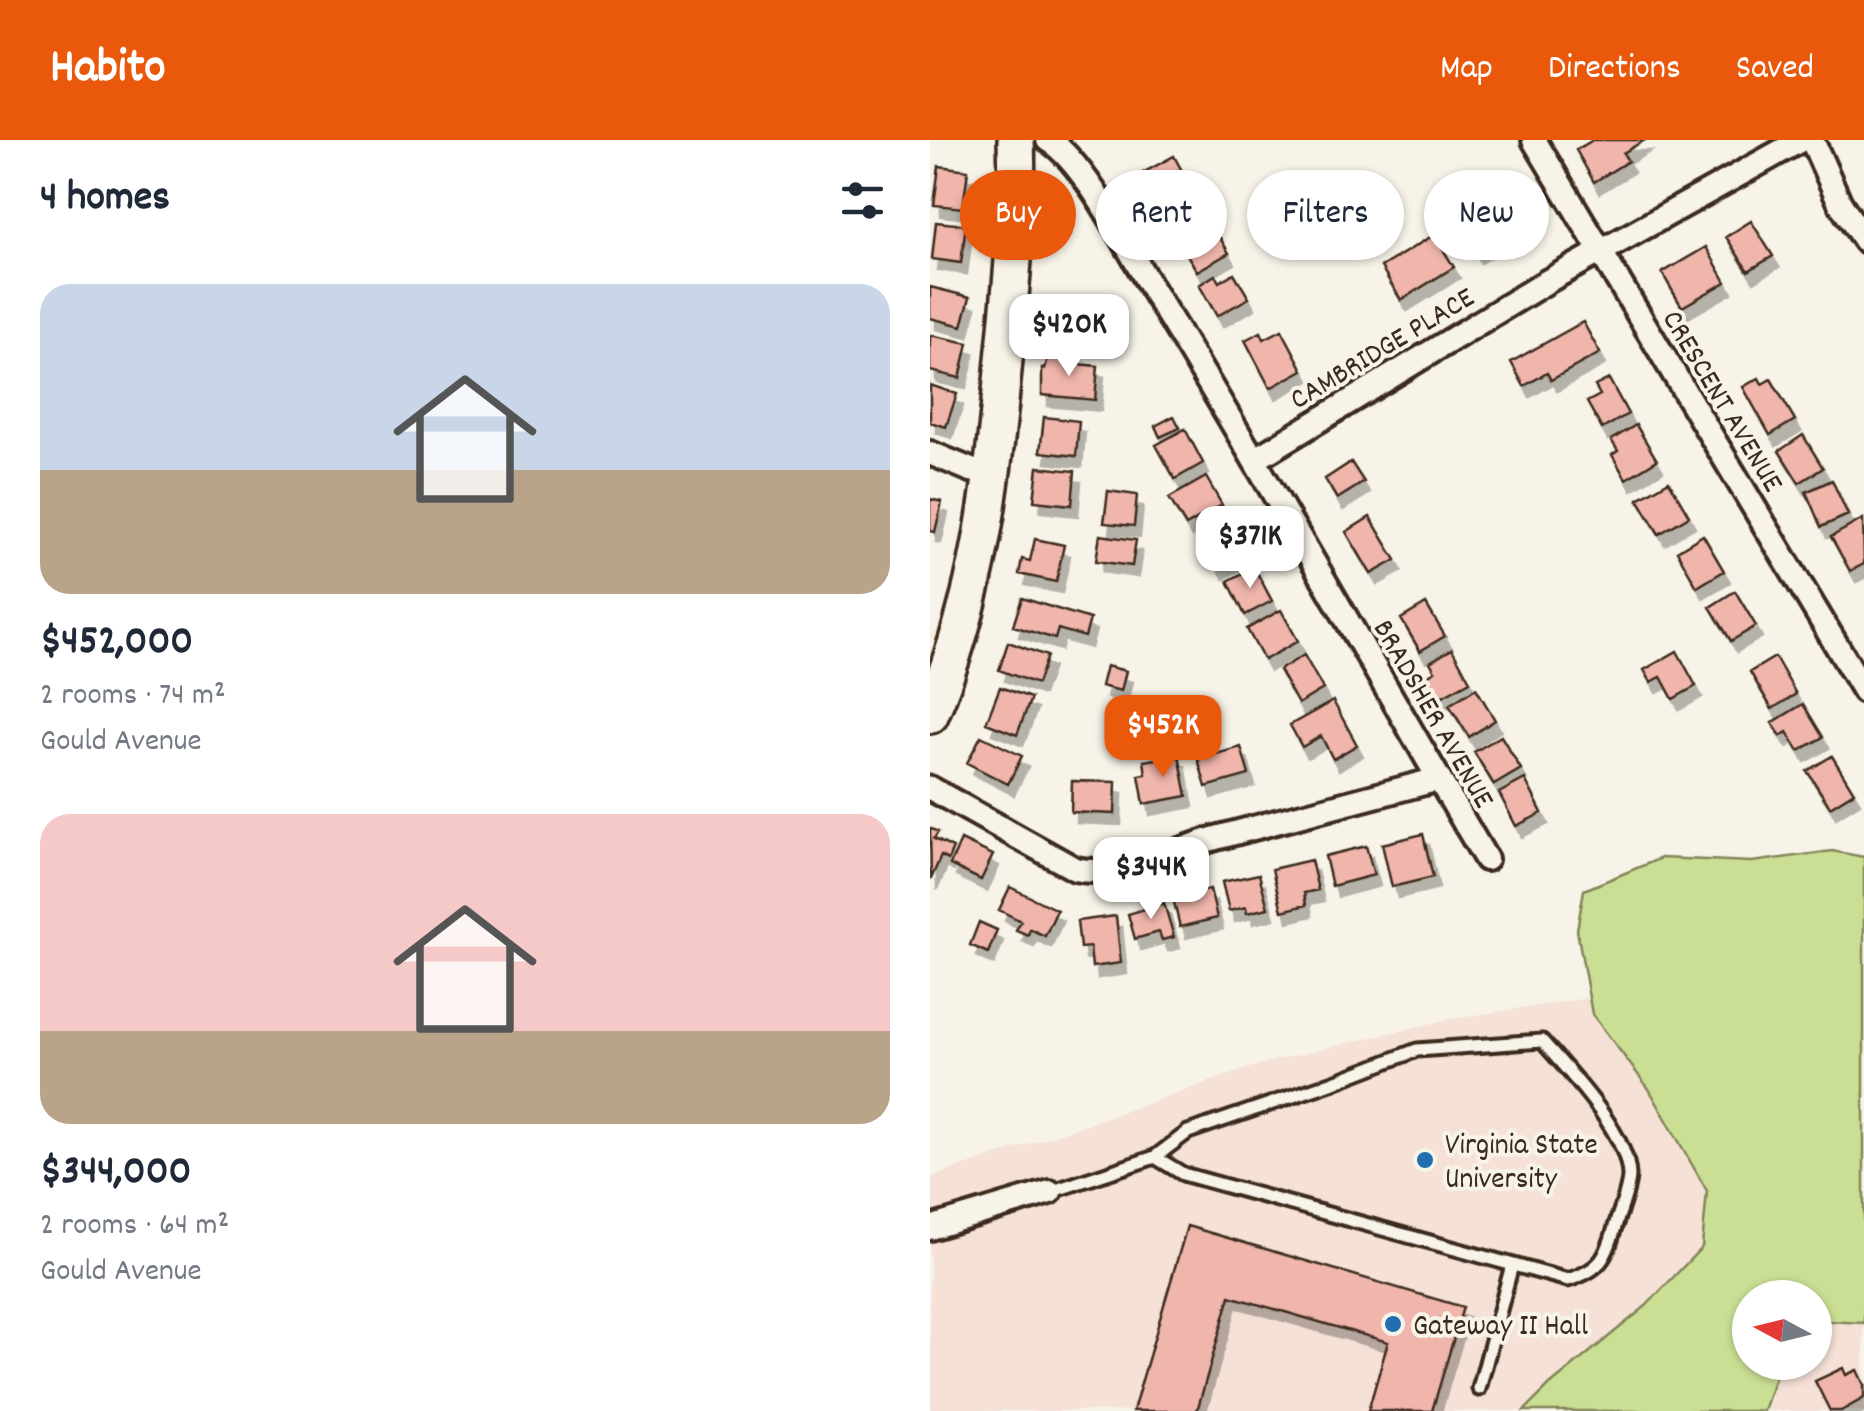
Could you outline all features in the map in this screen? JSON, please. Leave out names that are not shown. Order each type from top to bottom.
[{"type":"main road","points":[[930,716],[966,614],[994,475],[1016,228],[1016,140]]},
{"type":"street","name":"BRADSHER AVENUE","points":[[1048,140],[1071,161],[1095,196],[1254,460],[1486,860]]},
{"type":"street","name":"CRESCENT AVENUE","points":[[1534,140],[1864,691]]},
{"type":"street","name":"CAMBRIDGE PLACE","points":[[1254,460],[1601,252],[1801,140]]},
{"type":"street","points":[[1812,140],[1840,203],[1864,240]]},
{"type":"street","points":[[930,453],[994,475]]},
{"type":"street","points":[[930,788],[1075,869],[1094,873],[1114,872],[1211,840],[1439,780]]},
{"type":"street","points":[[930,1228],[1050,1192]]},
{"type":"lane","points":[[1050,1192],[1156,1158],[1188,1132],[1418,1050],[1542,1042],[1584,1091],[1621,1146],[1629,1177],[1608,1252],[1591,1273],[1568,1280],[1183,1174],[1156,1158]]},
{"type":"lane","points":[[1479,1389],[1512,1265]]},
{"type":"shaded area","name":"Virginia State University","points":[[1864,884],[1864,1411],[930,1411],[930,1178],[1264,1063],[1445,1020],[1640,990]]},
{"type":"green space","points":[[1832,851],[1864,857],[1864,1323],[1832,1321],[1832,1280],[1732,1280],[1732,1380],[1774,1380],[1764,1411],[1524,1411],[1646,1306],[1702,1247],[1707,1191],[1649,1089],[1592,1014],[1577,930],[1584,890],[1661,858],[1752,862]]},
{"type":"building","points":[[1593,140],[1645,140],[1623,153],[1628,161],[1594,182],[1576,150]]},
{"type":"building","points":[[1174,156],[1181,170],[1148,170]]},
{"type":"building","points":[[939,166],[968,170],[960,170],[960,208],[934,205]]},
{"type":"building","points":[[1751,221],[1773,256],[1748,271],[1726,237]]},
{"type":"building","points":[[936,222],[960,224],[961,263],[932,259]]},
{"type":"building","points":[[1424,241],[1424,260],[1450,260],[1454,267],[1401,300],[1381,267],[1393,260],[1404,260],[1404,253]]},
{"type":"building","points":[[1706,247],[1726,282],[1682,307],[1662,273]]},
{"type":"building","points":[[1190,260],[1217,260],[1197,271]]},
{"type":"building","points":[[1234,273],[1249,298],[1217,316],[1199,285],[1215,275],[1219,282]]},
{"type":"building","points":[[930,287],[970,297],[962,326],[930,318]]},
{"type":"building","points":[[1583,322],[1600,353],[1551,380],[1547,373],[1524,386],[1511,362]]},
{"type":"building","points":[[1282,330],[1303,370],[1270,388],[1245,340],[1261,332],[1264,339]]},
{"type":"building","points":[[930,335],[968,343],[960,378],[930,371]]},
{"type":"building","points":[[1049,353],[1067,355],[1066,363],[1098,366],[1095,400],[1042,395],[1042,368],[1045,369]]},
{"type":"building","points":[[1759,378],[1762,384],[1771,379],[1795,420],[1770,435],[1743,387]]},
{"type":"building","points":[[1609,379],[1628,414],[1602,429],[1587,402],[1600,395],[1595,386]]},
{"type":"building","points":[[930,385],[957,394],[946,427],[930,422]]},
{"type":"building","points":[[1174,416],[1180,428],[1160,437],[1155,426]]},
{"type":"building","points":[[1044,417],[1079,421],[1076,456],[1040,452]]},
{"type":"building","points":[[1636,425],[1657,460],[1626,479],[1612,455],[1618,451],[1611,440]]},
{"type":"building","points":[[1185,429],[1203,463],[1175,479],[1156,445]]},
{"type":"building","points":[[1803,435],[1823,468],[1799,483],[1779,451]]},
{"type":"building","points":[[1351,462],[1364,482],[1337,499],[1325,479]]},
{"type":"building","points":[[1038,467],[1075,471],[1072,505],[1034,501]]},
{"type":"building","points":[[1206,477],[1222,505],[1186,526],[1169,498]]},
{"type":"building","points":[[1832,480],[1848,515],[1821,527],[1806,492]]},
{"type":"building","points":[[1669,481],[1689,516],[1659,534],[1638,499]]},
{"type":"building","points":[[1108,491],[1137,495],[1134,526],[1104,523]]},
{"type":"building","points":[[930,499],[942,502],[935,532],[930,531]]},
{"type":"building","points":[[1370,517],[1396,560],[1371,574],[1346,532]]},
{"type":"building","points":[[1863,519],[1864,564],[1850,571],[1831,537]]},
{"type":"building","points":[[1224,520],[1243,553],[1218,568],[1199,535]]},
{"type":"building","points":[[1100,535],[1136,540],[1132,566],[1096,561]]},
{"type":"building","points":[[1703,535],[1724,571],[1697,587],[1677,551]]},
{"type":"building","points":[[1035,539],[1064,545],[1056,582],[1019,574],[1022,559],[1030,561]]},
{"type":"building","points":[[1254,567],[1272,601],[1245,615],[1228,581]]},
{"type":"building","points":[[1735,591],[1756,626],[1731,641],[1710,607]]},
{"type":"building","points":[[1022,598],[1090,619],[1085,637],[1058,629],[1055,639],[1013,626]]},
{"type":"building","points":[[1426,604],[1445,636],[1420,651],[1401,619]]},
{"type":"building","points":[[1281,610],[1298,641],[1264,660],[1247,629]]},
{"type":"building","points":[[1008,642],[1047,656],[1037,684],[999,670]]},
{"type":"building","points":[[1452,649],[1470,681],[1439,698],[1427,676],[1435,671],[1430,662]]},
{"type":"building","points":[[1677,651],[1696,686],[1673,699],[1661,677],[1651,682],[1644,670]]},
{"type":"building","points":[[1304,655],[1323,689],[1298,704],[1279,670]]},
{"type":"building","points":[[1775,657],[1796,694],[1772,709],[1750,672]]},
{"type":"building","points":[[1106,666],[1126,671],[1121,691],[1101,686]]},
{"type":"building","points":[[1000,687],[1031,698],[1017,735],[986,723]]},
{"type":"building","points":[[1476,688],[1495,720],[1469,737],[1449,705]]},
{"type":"building","points":[[1333,701],[1357,745],[1333,759],[1321,736],[1302,747],[1290,725]]},
{"type":"building","points":[[1803,704],[1823,737],[1799,751],[1787,732],[1781,736],[1772,723]]},
{"type":"building","points":[[981,736],[1022,756],[1008,784],[967,763]]},
{"type":"building","points":[[1501,736],[1521,769],[1494,785],[1474,752]]},
{"type":"building","points":[[1241,747],[1249,775],[1206,787],[1198,759]]},
{"type":"building","points":[[1179,755],[1187,796],[1144,804],[1139,775],[1146,774],[1144,761]]},
{"type":"building","points":[[1832,756],[1854,792],[1830,807],[1807,771]]},
{"type":"building","points":[[1525,779],[1542,813],[1516,826],[1499,793]]},
{"type":"building","points":[[1072,781],[1116,782],[1115,814],[1071,812]]},
{"type":"building","points":[[930,828],[938,832],[934,839],[953,848],[948,860],[941,856],[931,879]]},
{"type":"building","points":[[1423,834],[1433,877],[1392,887],[1382,844]]},
{"type":"building","points":[[961,840],[993,855],[981,880],[950,865]]},
{"type":"building","points":[[1366,846],[1374,875],[1332,886],[1325,856]]},
{"type":"building","points":[[1311,860],[1318,890],[1304,893],[1306,905],[1282,911],[1272,869]]},
{"type":"building","points":[[1259,874],[1268,908],[1247,913],[1246,907],[1229,911],[1222,882]]},
{"type":"building","points":[[1010,887],[1057,910],[1045,936],[1030,929],[1028,935],[1016,930],[1021,921],[999,910]]},
{"type":"building","points":[[1210,889],[1217,918],[1180,927],[1173,898]]},
{"type":"building","points":[[1164,903],[1174,937],[1162,940],[1159,932],[1135,939],[1128,914]]},
{"type":"building","points":[[1116,916],[1121,963],[1092,967],[1090,947],[1080,948],[1077,921]]},
{"type":"building","points":[[979,922],[997,930],[988,953],[970,945]]},
{"type":"building","name":"Gateway II Hall","points":[[1187,1226],[1463,1307],[1432,1411],[1368,1411],[1388,1342],[1230,1296],[1197,1411],[1133,1411]]},
{"type":"building","points":[[1843,1368],[1846,1375],[1857,1370],[1864,1385],[1864,1398],[1841,1411],[1830,1411],[1815,1381],[1832,1380],[1832,1373]]},
{"type":"place","name":"Virginia State University","points":[[1425,1160]]},
{"type":"place","name":"Gateway II Hall","points":[[1393,1324]]}]
